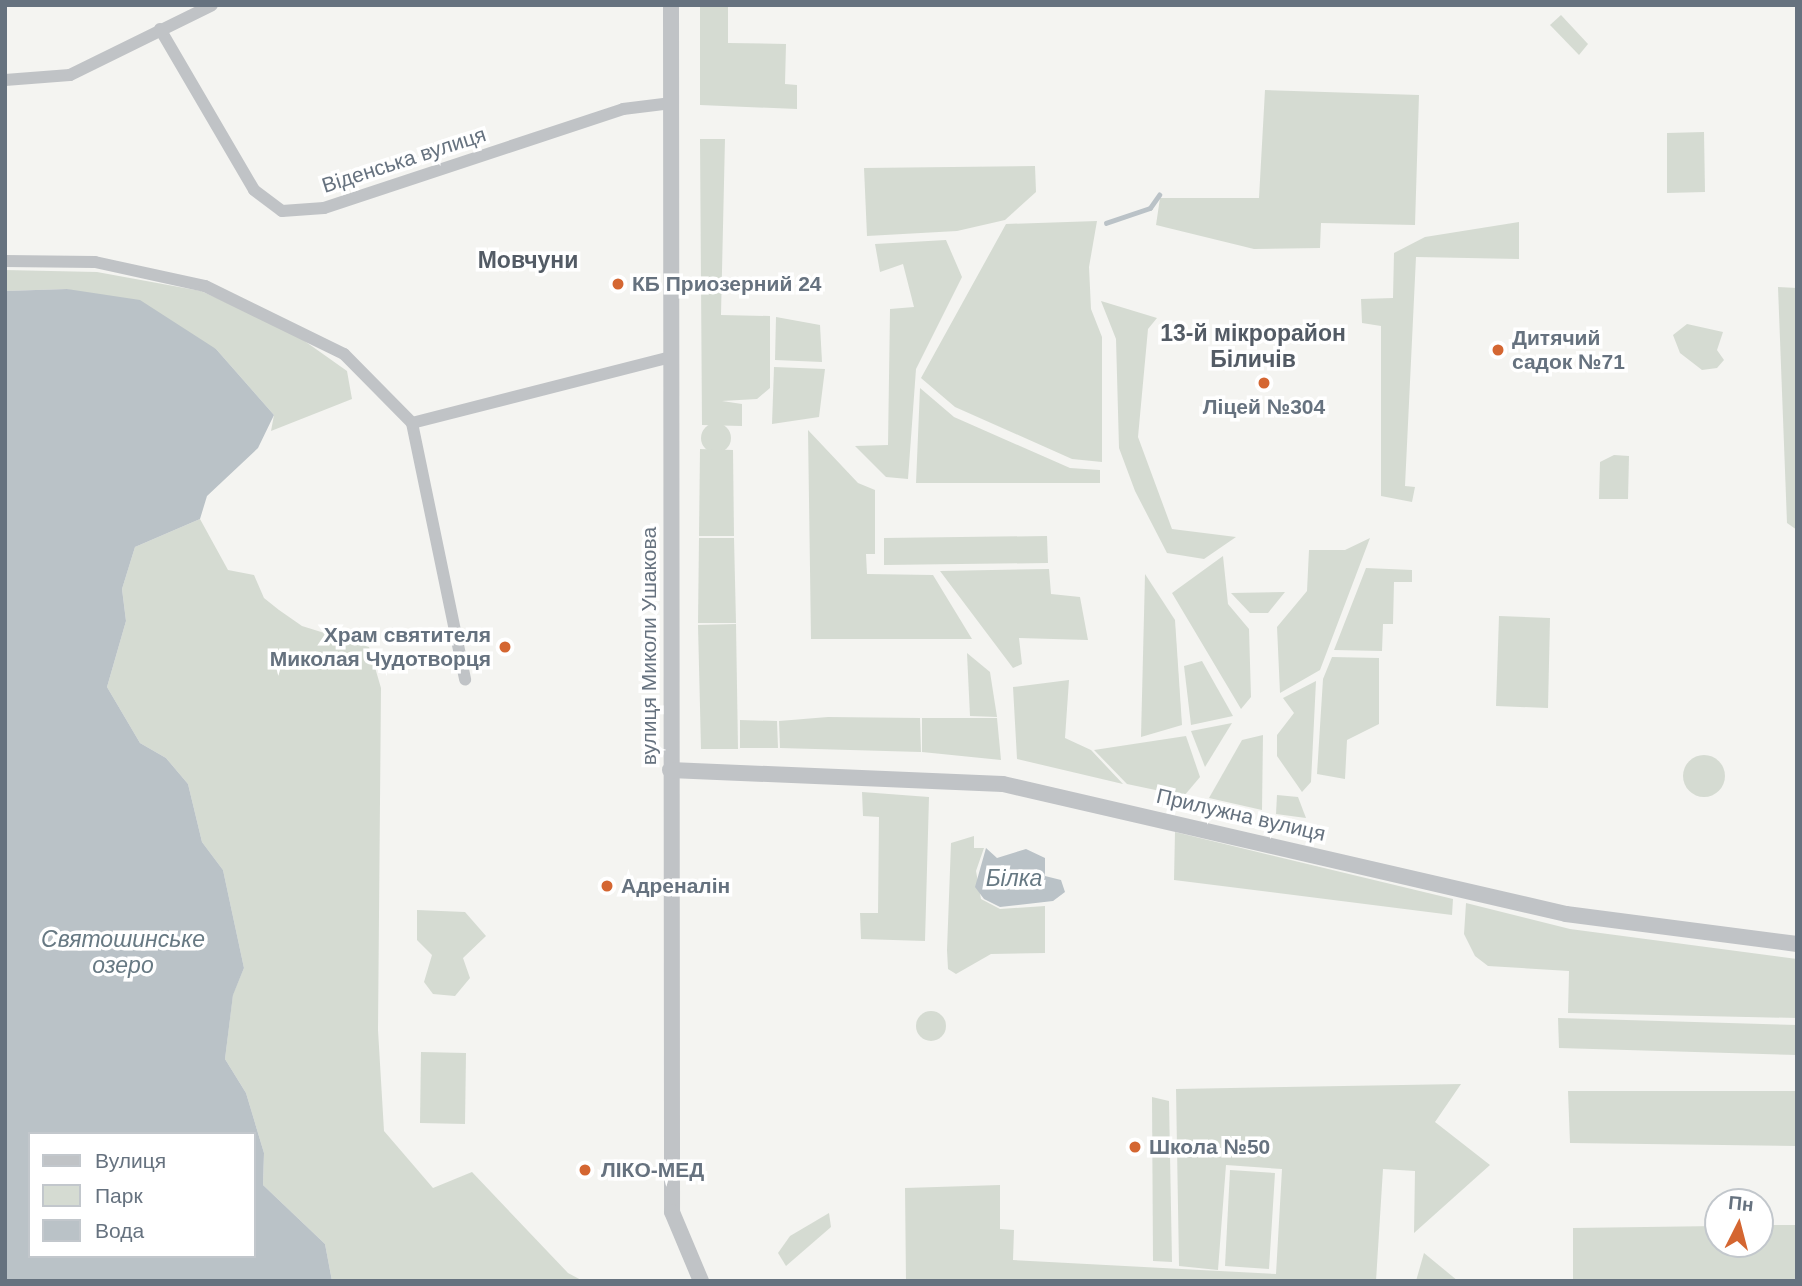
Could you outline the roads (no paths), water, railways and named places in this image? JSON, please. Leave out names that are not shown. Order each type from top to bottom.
[{"type":"street","points":[[5,80],[70,75],[212,5]]},
{"type":"street","name":"вулиця Миколи Ушакова","points":[[671,5],[672,1212],[701,1281]]},
{"type":"street","name":"Віденська вулиця","points":[[160,29],[254,190],[282,211],[324,208],[623,109],[672,103]]},
{"type":"street","points":[[5,261],[95,262],[205,286],[344,354],[412,423],[465,680]]},
{"type":"street","points":[[412,423],[670,357]]},
{"type":"street","name":"Прилужна вулиця","points":[[670,770],[1003,784],[1566,914],[1797,944]]},
{"type":"water","name":"Святошинське озеро","points":[[67,289],[140,300],[216,349],[274,415],[258,448],[207,496],[200,519],[135,547],[122,589],[126,621],[107,687],[140,743],[166,758],[188,784],[202,842],[223,870],[244,968],[233,995],[225,1059],[246,1093],[264,1153],[263,1185],[325,1244],[332,1281],[5,1281],[5,291]]},
{"type":"water","name":"Білка","points":[[986,848],[997,858],[1026,849],[1045,858],[1045,876],[1061,880],[1065,892],[1053,901],[1000,907],[984,899],[975,887]]},
{"type":"waterway","points":[[1106,223],[1150,208],[1159,195]]},
{"type":"place","name":"КБ Приозерний 24","points":[[618,284]]},
{"type":"place","name":"Дитячий садок №71","points":[[1498,350]]},
{"type":"place","name":"Ліцей №304","points":[[1264,383]]},
{"type":"place","name":"Храм святителя Миколая Чудотворця","points":[[505,647]]},
{"type":"place","name":"Адреналін","points":[[607,886]]},
{"type":"place","name":"Школа №50","points":[[1135,1147]]},
{"type":"place","name":"ЛІКО-МЕД","points":[[585,1170]]},
{"type":"district","name":"Мовчуни","points":[[528,260]]},
{"type":"district","name":"13-й мікрорайон Біличів","points":[[1253,346]]}]
